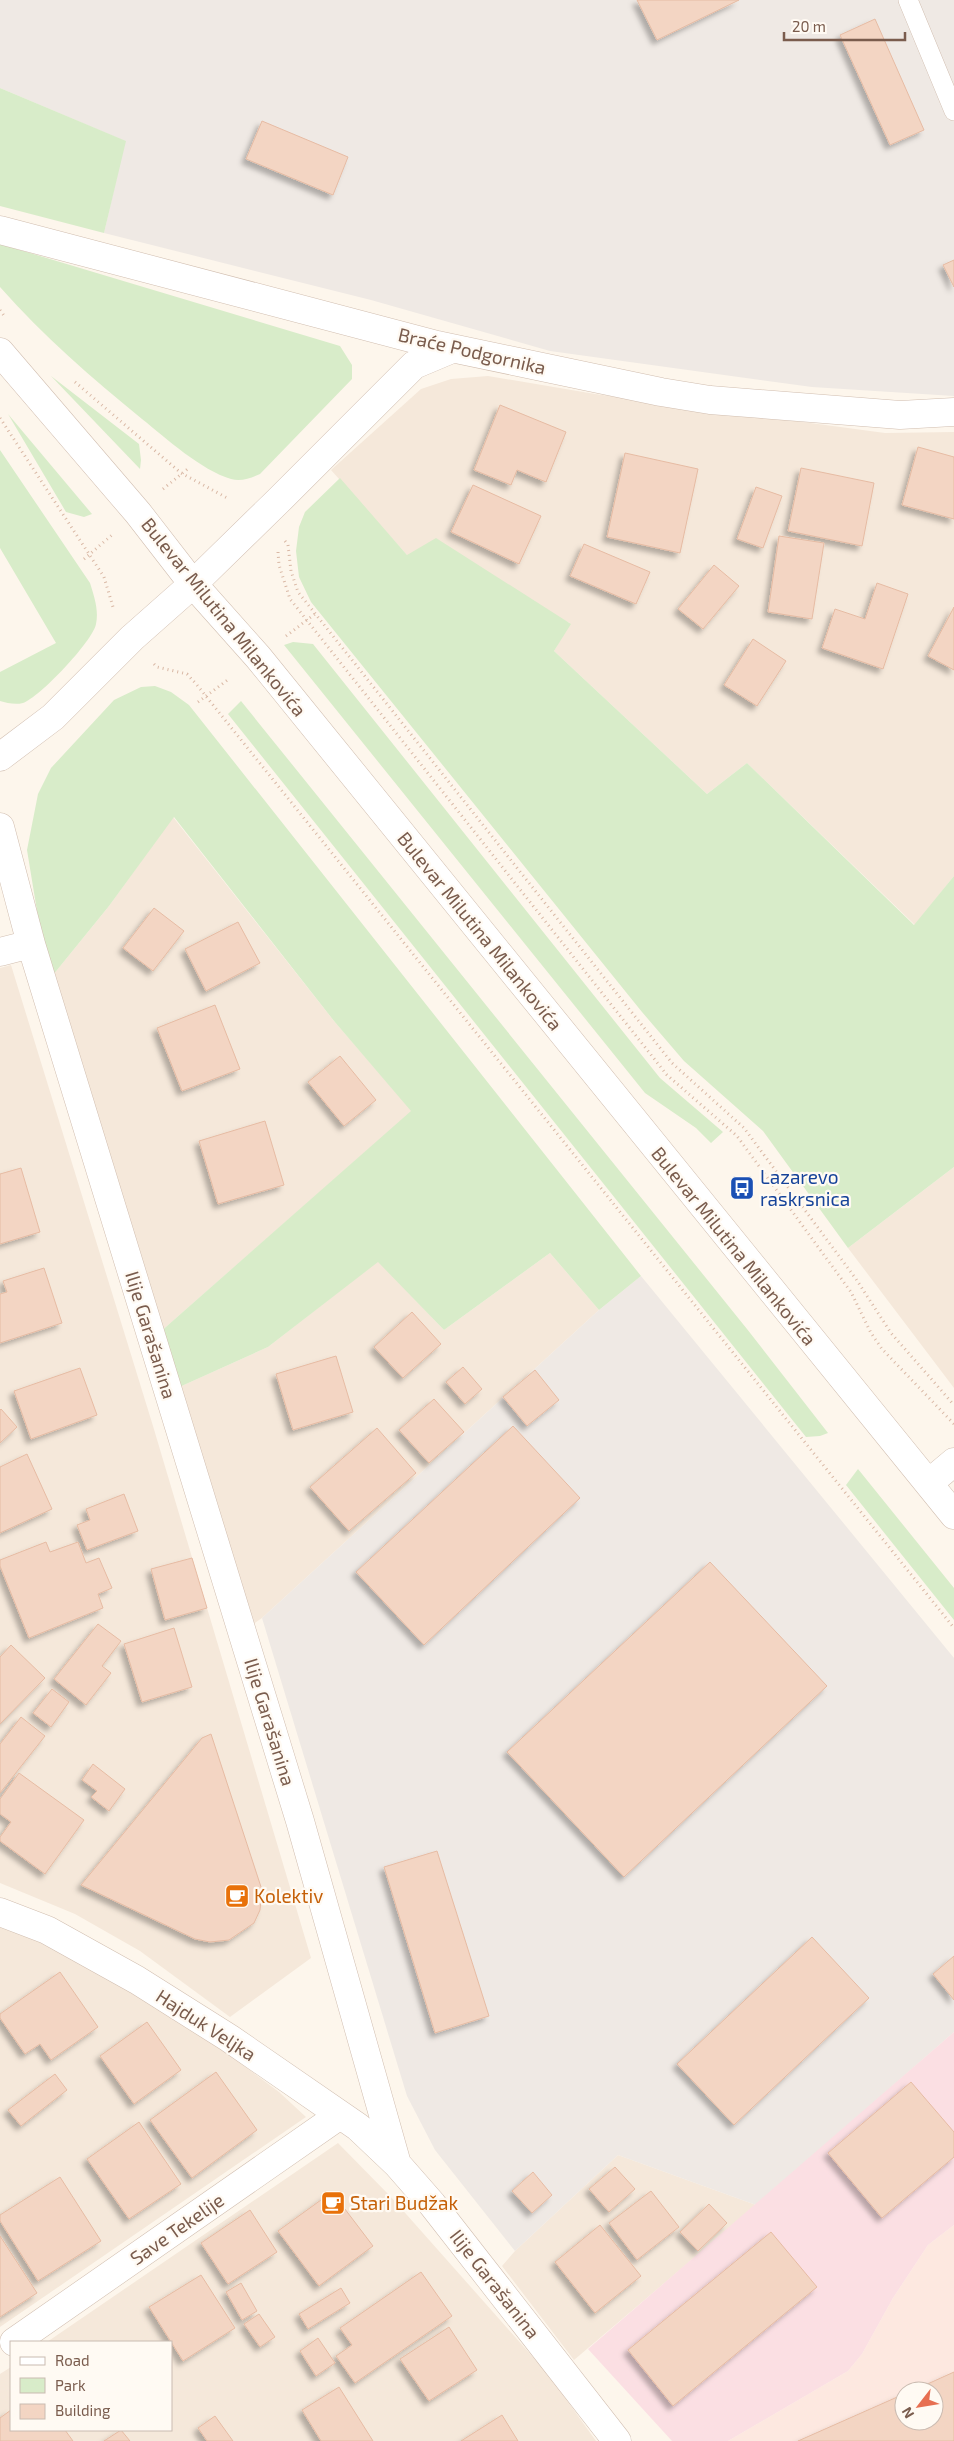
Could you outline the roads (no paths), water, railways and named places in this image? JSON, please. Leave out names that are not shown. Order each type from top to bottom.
[{"type":"street","name":"Braće Podgornika","points":[[0,230],[452,349],[710,400],[900,415],[954,412]]},
{"type":"street","points":[[0,757],[53,718],[132,638],[193,584],[414,365],[452,349]]},
{"type":"street","name":"Bulevar Milutina Milankovića","points":[[0,352],[138,513],[193,584],[264,665],[954,1515]]},
{"type":"street","name":"Ilije Garašanina","points":[[0,827],[31,944],[300,1821],[397,2164],[432,2204],[617,2441]]},
{"type":"street","points":[[0,952],[31,944]]},
{"type":"street","points":[[929,1483],[954,1462]]},
{"type":"street","name":"Hajduk Veljka","points":[[0,1912],[48,1930],[137,1980],[229,2038],[358,2127],[397,2164]]},
{"type":"street","name":"Save Tekelije","points":[[15,2341],[340,2115]]},
{"type":"lane","points":[[908,0],[954,110]]},
{"type":"place","name":"Lazarevo raskrsnica","points":[[742,1188]]},
{"type":"place","name":"Kolektiv","points":[[237,1896]]},
{"type":"place","name":"Stari Budžak","points":[[333,2203]]}]
